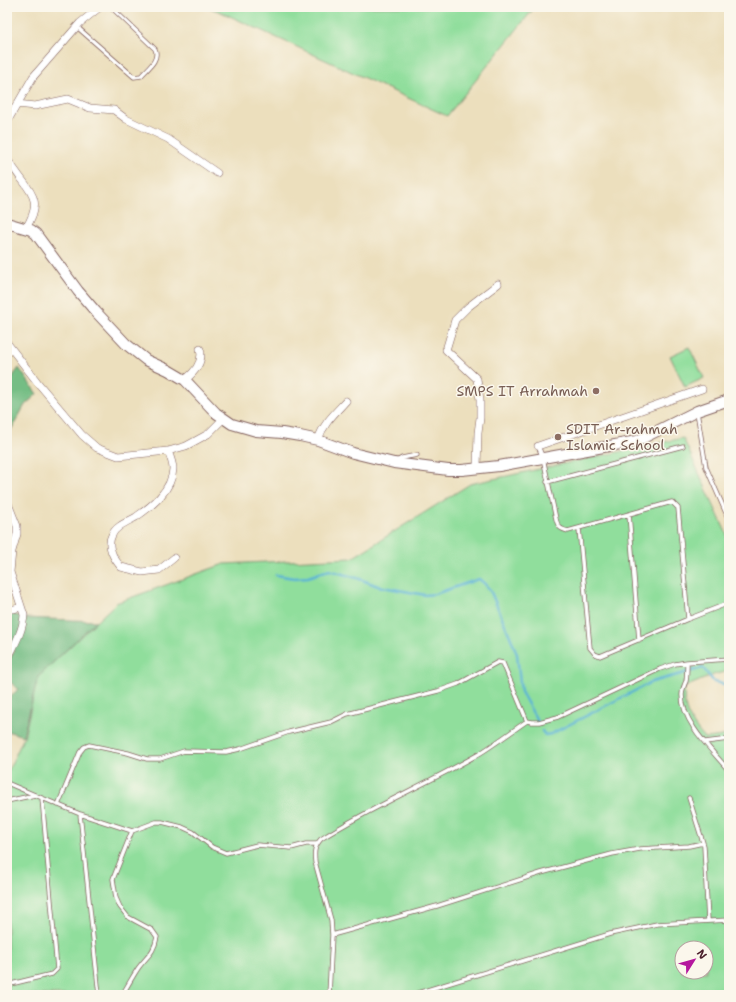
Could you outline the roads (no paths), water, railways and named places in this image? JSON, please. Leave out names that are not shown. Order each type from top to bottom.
[{"type":"main road","points":[[7,223],[26,228],[36,234],[78,291],[126,344],[146,360],[185,380],[216,413],[232,424],[256,431],[282,433],[318,440],[353,453],[394,463],[448,470],[499,466],[637,441],[697,411],[729,400]]},
{"type":"street","points":[[7,122],[33,77],[77,27],[100,7]]},
{"type":"street","points":[[17,104],[35,106],[68,99],[90,108],[114,110],[126,119],[168,139],[217,173]]},
{"type":"street","points":[[7,160],[34,196],[34,212],[26,228]]},
{"type":"street","points":[[477,468],[480,418],[480,400],[477,379],[446,350],[455,320],[468,307],[498,284]]},
{"type":"street","points":[[7,343],[82,435],[97,448],[118,456],[168,451],[186,446],[208,434],[224,418]]},
{"type":"street","points":[[185,380],[196,370],[200,362],[202,355],[200,349]]},
{"type":"street","points":[[538,446],[702,389]]},
{"type":"street","points":[[318,440],[321,430],[326,422],[346,401]]},
{"type":"street","points":[[168,451],[173,468],[168,484],[162,495],[150,507],[115,530],[111,537],[111,551],[121,566],[142,572],[159,570],[174,558]]},
{"type":"street","points":[[7,501],[17,526],[17,534],[10,567],[12,579],[24,615],[15,644],[7,660]]},
{"type":"street","points":[[7,609],[21,607]]},
{"type":"lane","points":[[77,27],[134,77],[140,76],[156,59],[157,54],[155,49],[111,7]]},
{"type":"lane","points":[[697,411],[706,467],[729,520]]},
{"type":"lane","points":[[538,446],[543,458],[558,527],[562,530],[568,531],[580,528],[672,502],[678,508],[688,619]]},
{"type":"lane","points":[[547,482],[683,446]]},
{"type":"lane","points":[[394,463],[402,458],[416,456]]},
{"type":"lane","points":[[629,514],[639,640]]},
{"type":"lane","points":[[580,528],[590,648],[595,654],[600,656],[729,603]]},
{"type":"lane","points":[[329,995],[332,935],[331,920],[315,862],[314,852],[316,844],[357,818],[479,753],[526,721],[539,722],[558,717],[660,669],[675,664],[729,660]]},
{"type":"lane","points":[[58,805],[80,752],[84,747],[89,745],[128,753],[147,759],[160,759],[184,751],[226,752],[240,749],[288,732],[331,722],[347,714],[458,684],[498,662],[503,664],[526,721]]},
{"type":"lane","points":[[687,662],[686,682],[682,689],[683,703],[690,722],[729,771]]},
{"type":"lane","points":[[705,742],[729,739]]},
{"type":"lane","points":[[7,783],[80,814],[132,831],[156,822],[182,827],[193,832],[212,847],[226,853],[257,845],[291,848],[306,844],[316,844]]},
{"type":"lane","points":[[7,801],[35,795]]},
{"type":"lane","points":[[7,985],[52,974],[56,969],[42,798]]},
{"type":"lane","points":[[689,798],[704,846],[708,921]]},
{"type":"lane","points":[[80,814],[99,995]]},
{"type":"lane","points":[[125,990],[139,968],[150,956],[156,945],[157,937],[152,930],[128,917],[120,907],[116,898],[113,879],[132,831]]},
{"type":"lane","points":[[332,935],[437,906],[541,873],[612,854],[640,849],[689,846],[703,843]]},
{"type":"lane","points":[[411,995],[610,934],[657,924],[729,920]]},
{"type":"waterway","points":[[276,575],[294,578],[308,577],[329,570],[378,586],[425,595],[435,594],[479,579],[490,590],[510,636],[517,654],[521,692],[538,722]]},
{"type":"waterway","points":[[542,731],[545,735],[551,734],[652,682],[703,668],[714,682],[729,685]]},
{"type":"place","name":"SMPS IT Arrahmah","points":[[596,391]]},
{"type":"place","name":"SDIT Ar-rahmah Islamic School","points":[[558,437]]}]
